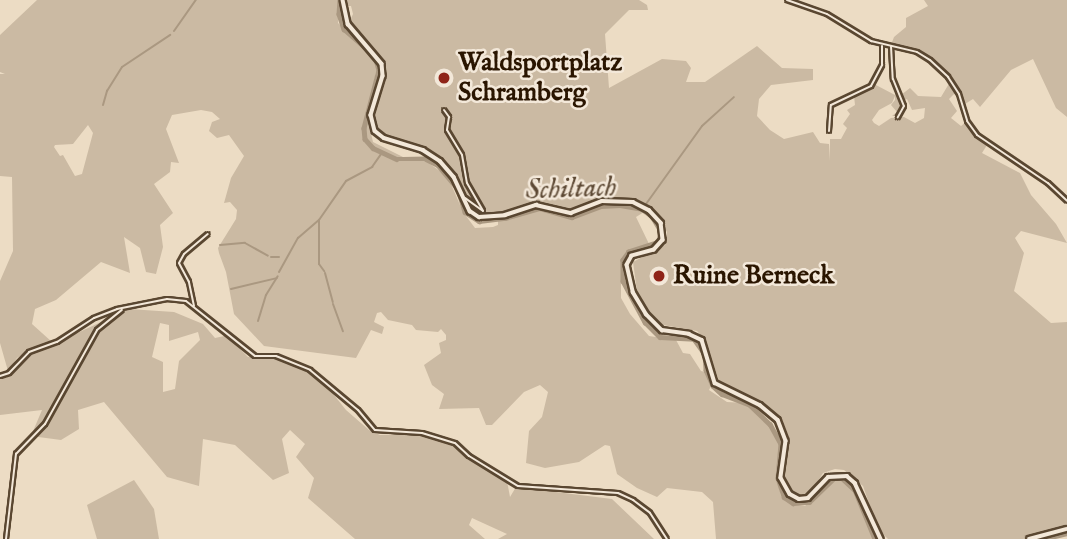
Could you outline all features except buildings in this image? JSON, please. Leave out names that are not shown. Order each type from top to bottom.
[{"type":"main road","points":[[343,0],[348,24],[382,64],[383,76],[370,115],[375,131],[384,138],[429,152],[447,169],[474,215],[485,218],[536,205],[571,213],[602,201],[634,202],[649,209],[661,223],[664,236],[656,249],[634,255],[627,262],[630,284],[640,306],[662,330],[689,334],[702,340],[715,383],[760,405],[778,420],[786,436],[781,471],[786,491],[799,499],[808,498],[828,477],[847,476],[855,482],[881,539]]},
{"type":"main road","points":[[1029,539],[1067,529]]},
{"type":"street","points":[[787,0],[827,14],[850,30],[883,45],[917,52],[940,68],[959,94],[967,121],[976,135],[1048,184],[1067,201]]},
{"type":"street","points":[[829,131],[831,105],[860,93],[873,84],[882,65],[883,45]]},
{"type":"street","points":[[891,46],[895,84],[904,106],[898,117]]},
{"type":"street","points":[[444,110],[449,117],[447,130],[462,155],[465,177],[482,212],[464,197]]},
{"type":"street","points":[[194,307],[193,297],[179,263],[184,254],[208,234]]},
{"type":"street","points":[[186,301],[193,297]]},
{"type":"street","points":[[0,376],[9,373],[29,352],[71,335],[94,318],[167,299],[186,301],[203,317],[227,330],[255,356],[276,356],[310,370],[358,410],[375,430],[422,433],[455,443],[469,456],[518,486],[618,494],[633,500],[650,513],[667,539]]},
{"type":"street","points":[[6,539],[16,454],[45,424],[97,330],[123,309]]},
{"type":"shaded area","points":[[37,0],[338,0],[338,23],[371,55],[377,67],[367,116],[373,142],[403,157],[425,156],[426,161],[448,177],[463,212],[475,228],[493,227],[498,225],[498,221],[534,209],[571,218],[601,208],[629,205],[642,209],[644,212],[636,217],[650,246],[630,250],[621,261],[621,298],[630,314],[649,336],[676,340],[683,353],[690,354],[701,371],[705,372],[711,386],[709,390],[727,402],[746,403],[771,427],[780,445],[776,474],[781,496],[791,504],[805,506],[833,480],[844,481],[854,491],[874,539],[716,539],[713,502],[702,492],[667,488],[657,497],[637,488],[617,474],[610,446],[605,445],[579,462],[545,468],[526,463],[529,431],[542,417],[548,392],[540,385],[524,392],[492,425],[486,425],[479,408],[439,409],[444,394],[432,385],[424,365],[441,353],[439,343],[446,340],[446,335],[441,329],[438,332],[416,330],[412,325],[388,320],[381,312],[377,313],[374,322],[384,327],[382,334],[371,330],[356,358],[264,346],[234,314],[226,272],[219,253],[218,248],[236,219],[237,210],[230,202],[224,203],[231,178],[244,156],[229,135],[217,138],[209,131],[212,122],[220,119],[212,112],[201,110],[172,115],[166,129],[179,163],[171,162],[170,172],[154,184],[173,213],[160,225],[163,247],[156,274],[146,272],[140,248],[124,237],[130,273],[101,262],[56,300],[35,309],[32,324],[52,342],[29,350],[17,358],[8,371],[0,343],[0,281],[13,251],[12,177],[0,176],[0,74],[5,74],[0,72],[0,35]],"holes":[[[88,125],[93,133],[82,174],[75,176],[63,155],[60,156],[54,147],[73,144]]]},
{"type":"shaded area","points":[[345,0],[639,0],[647,5],[648,10],[629,10],[605,34],[609,88],[662,59],[686,61],[691,68],[686,82],[705,82],[757,46],[782,68],[813,69],[813,80],[771,85],[759,99],[757,116],[770,130],[784,139],[813,132],[820,143],[829,144],[830,161],[830,139],[841,139],[847,128],[843,124],[850,114],[847,110],[855,105],[854,96],[874,84],[895,95],[897,90],[903,110],[898,116],[892,116],[897,112],[891,105],[895,100],[895,96],[892,103],[879,110],[872,120],[879,126],[891,118],[904,117],[915,123],[924,118],[925,108],[912,110],[907,99],[903,101],[901,95],[910,88],[918,96],[941,97],[950,82],[956,92],[949,99],[957,111],[951,118],[961,126],[966,122],[974,135],[987,145],[982,153],[1020,173],[1031,195],[1056,224],[1067,243],[1021,231],[1015,238],[1024,253],[1014,291],[1051,323],[1067,322],[1067,528],[1023,539],[888,539],[878,529],[863,486],[844,470],[835,469],[823,473],[809,495],[793,495],[783,481],[789,438],[781,417],[760,401],[727,390],[720,384],[705,340],[697,331],[663,325],[644,306],[637,291],[633,262],[665,245],[667,232],[658,215],[644,204],[613,199],[592,201],[570,211],[533,203],[494,215],[477,215],[471,210],[466,200],[469,200],[447,165],[422,147],[390,138],[376,130],[373,117],[384,63],[349,23],[353,14],[351,6],[345,6]]},
{"type":"shaded area","points":[[924,0],[1067,0],[1067,117],[1056,108],[1033,59],[1011,70],[980,107],[973,99],[965,104],[949,77],[925,55],[891,45],[894,37],[906,27],[906,18],[928,6]]},
{"type":"shaded area","points":[[129,309],[174,312],[203,324],[215,338],[229,335],[248,357],[273,354],[318,375],[346,410],[369,430],[380,435],[422,433],[440,436],[507,481],[510,497],[516,487],[612,499],[654,539],[498,539],[507,534],[472,518],[469,525],[485,539],[355,539],[308,498],[314,478],[296,457],[305,444],[290,430],[282,439],[289,473],[273,480],[235,445],[203,439],[199,486],[167,477],[104,402],[78,410],[79,429],[61,440],[31,436],[42,410],[0,415],[0,375],[6,378],[30,355]],"holes":[[[160,323],[169,325],[169,341],[198,332],[200,340],[179,361],[175,389],[163,392],[163,362],[152,357]]]},
{"type":"shaded area","points":[[134,480],[154,509],[159,539],[97,539],[87,505]]},
{"type":"waterway","points":[[174,31],[196,0]]},
{"type":"waterway","name":"Schiltach","points":[[340,0],[339,14],[344,29],[375,56],[379,70],[364,128],[365,139],[373,148],[397,159],[426,159],[438,165],[458,189],[465,212],[479,221],[505,218],[540,208],[572,217],[600,206],[620,205],[642,209],[652,216],[661,231],[659,242],[629,252],[623,260],[623,281],[645,322],[660,337],[694,339],[705,354],[706,370],[713,386],[722,394],[750,405],[770,424],[781,444],[778,478],[784,497],[793,503],[809,502],[833,479],[843,479],[855,490],[875,539]]},
{"type":"waterway","points":[[103,105],[107,91],[122,67],[170,35]]},
{"type":"waterway","points":[[646,204],[702,126],[734,97]]},
{"type":"waterway","points":[[279,272],[298,238],[319,220],[346,181],[372,167],[381,154]]},
{"type":"waterway","points":[[319,221],[319,264],[324,271]]},
{"type":"waterway","points":[[220,245],[245,243],[268,256]]},
{"type":"waterway","points":[[271,257],[279,257]]},
{"type":"waterway","points":[[325,273],[333,302]]},
{"type":"waterway","points":[[258,321],[266,295],[278,276]]},
{"type":"waterway","points":[[231,289],[277,278]]},
{"type":"waterway","points":[[333,304],[343,331]]},
{"type":"waterway","name":"Schiltach","points":[[1042,539],[1067,533]]},
{"type":"place","name":"Waldsportplatz Schramberg","points":[[444,78]]},
{"type":"place","name":"Ruine Berneck","points":[[659,276]]}]
